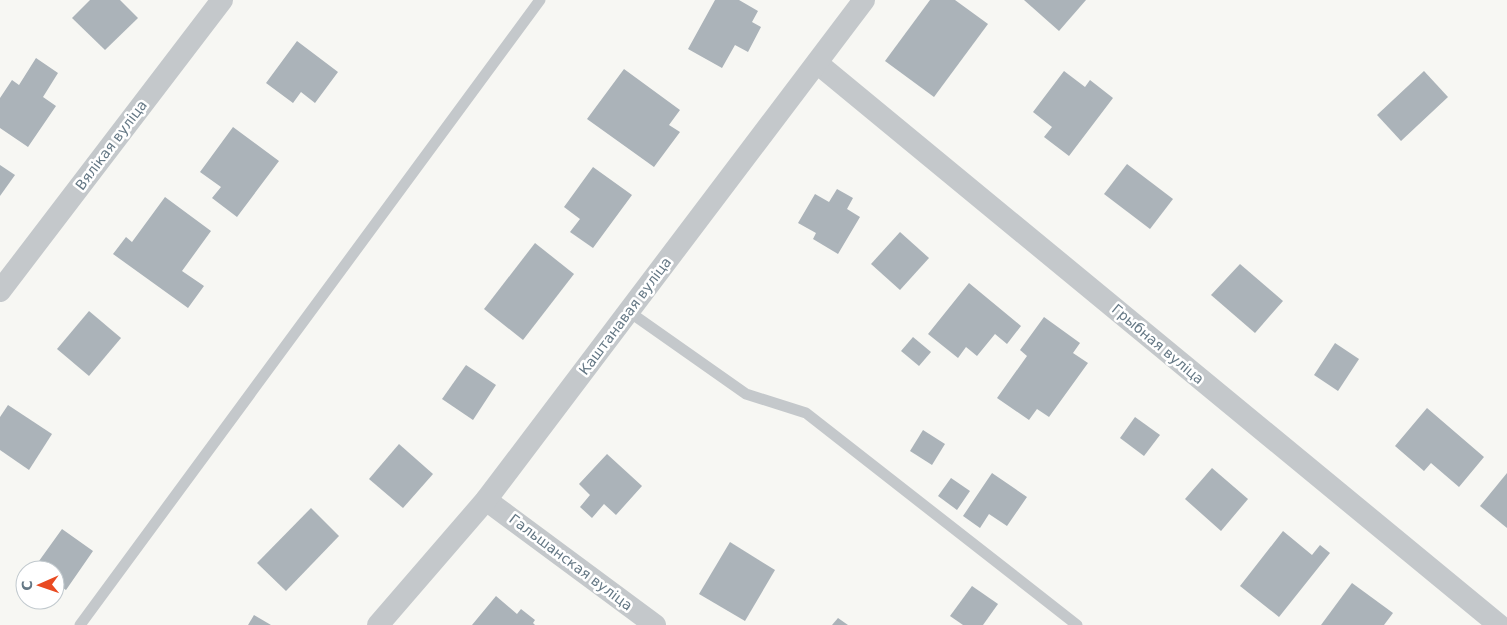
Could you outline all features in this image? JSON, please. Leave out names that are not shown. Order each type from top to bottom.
[{"type":"street","name":"Вялікая вуліца","points":[[0,291],[222,0]]},
{"type":"street","name":"Каштанавая вуліца","points":[[378,625],[486,500],[864,0]]},
{"type":"street","name":"Грыбная вуліца","points":[[817,63],[1499,625]]},
{"type":"street","name":"Гальшанская вуліца","points":[[486,500],[655,625]]},
{"type":"lane","points":[[80,625],[540,0]]},
{"type":"lane","points":[[628,311],[746,394],[806,413],[1077,625]]},
{"type":"building","points":[[90,0],[120,0],[138,18],[105,50],[72,18]]},
{"type":"building","points":[[715,0],[739,0],[758,11],[752,22],[761,27],[748,52],[735,45],[722,68],[688,49]]},
{"type":"building","points":[[930,0],[955,0],[988,24],[934,97],[885,61]]},
{"type":"building","points":[[1024,0],[1086,0],[1059,31]]},
{"type":"building","points":[[297,41],[338,72],[315,103],[301,92],[293,103],[266,83]]},
{"type":"building","points":[[36,58],[58,73],[43,97],[56,106],[28,147],[0,128],[0,98],[12,80],[19,85]]},
{"type":"building","points":[[624,69],[680,110],[669,125],[680,132],[654,167],[587,119]]},
{"type":"building","points":[[1064,71],[1085,87],[1090,80],[1113,98],[1069,156],[1044,137],[1052,127],[1033,112]]},
{"type":"building","points":[[1424,71],[1448,97],[1401,141],[1377,115]]},
{"type":"building","points":[[233,127],[279,161],[237,217],[212,198],[221,187],[200,172]]},
{"type":"building","points":[[1127,164],[1173,199],[1150,229],[1104,194]]},
{"type":"building","points":[[0,165],[15,175],[0,196]]},
{"type":"building","points":[[593,167],[632,195],[593,248],[570,232],[580,219],[564,207]]},
{"type":"building","points":[[837,189],[853,198],[847,209],[860,217],[838,254],[813,239],[816,233],[798,223],[815,194],[829,202]]},
{"type":"building","points":[[165,197],[211,231],[182,271],[204,286],[188,308],[113,254],[126,237],[132,242]]},
{"type":"building","points":[[900,232],[929,258],[900,290],[871,264]]},
{"type":"building","points":[[535,243],[574,274],[523,340],[484,309]]},
{"type":"building","points":[[1240,264],[1283,301],[1255,333],[1211,295]]},
{"type":"building","points":[[969,283],[1021,326],[1007,344],[995,334],[977,356],[966,347],[958,358],[928,334]]},
{"type":"building","points":[[89,311],[121,338],[89,376],[57,349]]},
{"type":"building","points":[[1044,317],[1080,343],[1073,353],[1088,363],[1049,417],[1037,409],[1029,420],[997,398],[1027,356],[1020,350]]},
{"type":"building","points":[[913,337],[931,352],[919,366],[901,351]]},
{"type":"building","points":[[1335,343],[1359,359],[1338,391],[1314,375]]},
{"type":"building","points":[[466,365],[496,385],[473,420],[442,399]]},
{"type":"building","points":[[8,405],[52,434],[29,470],[0,450],[0,417]]},
{"type":"building","points":[[1427,408],[1484,457],[1459,487],[1431,463],[1424,471],[1395,446]]},
{"type":"building","points":[[1135,417],[1160,435],[1144,456],[1120,438]]},
{"type":"building","points":[[923,430],[945,444],[932,465],[910,451]]},
{"type":"building","points":[[399,444],[433,474],[403,508],[369,479]]},
{"type":"building","points":[[607,454],[642,486],[616,515],[604,504],[592,518],[580,507],[590,495],[579,484]]},
{"type":"building","points":[[1212,468],[1248,499],[1221,531],[1185,499]]},
{"type":"building","points":[[992,473],[1027,497],[1007,526],[989,514],[980,528],[963,516]]},
{"type":"building","points":[[1507,473],[1507,528],[1480,506]]},
{"type":"building","points":[[951,478],[970,491],[957,510],[938,496]]},
{"type":"building","points":[[311,508],[339,536],[286,591],[257,563]]},
{"type":"building","points":[[62,529],[93,551],[66,590],[65,560],[40,560]]},
{"type":"building","points":[[1283,531],[1312,555],[1320,545],[1330,553],[1279,617],[1240,586]]},
{"type":"building","points":[[730,542],[775,570],[745,621],[699,594]]},
{"type":"building","points":[[1352,583],[1393,613],[1384,625],[1321,625]]},
{"type":"building","points":[[972,586],[998,604],[983,625],[963,625],[950,616]]},
{"type":"building","points":[[496,596],[517,614],[521,609],[535,620],[533,623],[535,625],[472,625]]},
{"type":"building","points":[[254,615],[271,625],[248,625]]},
{"type":"building","points":[[838,618],[848,625],[832,625]]}]
